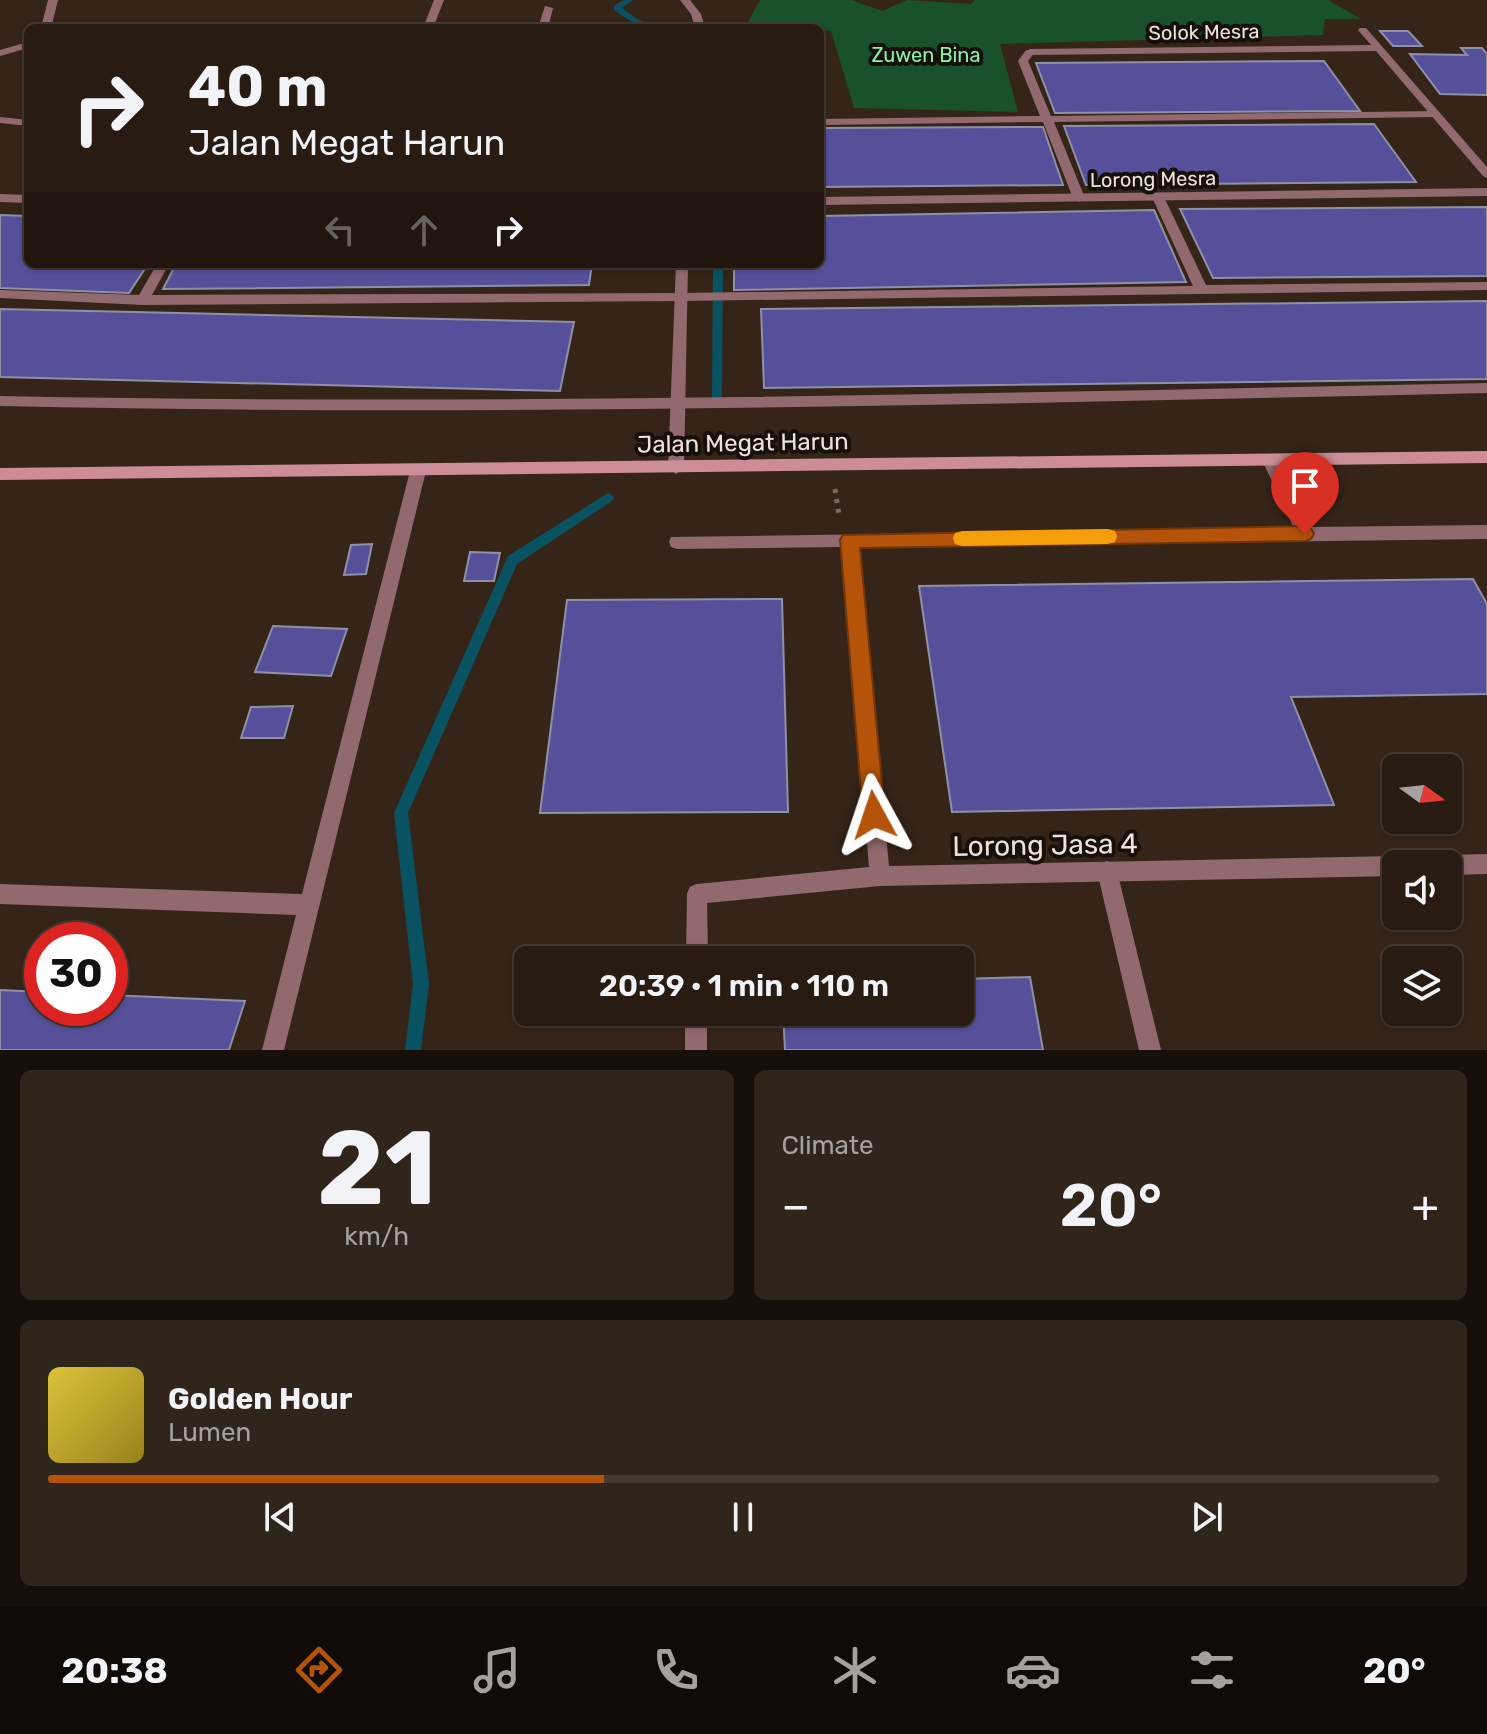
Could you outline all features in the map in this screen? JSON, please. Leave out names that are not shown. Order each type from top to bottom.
[{"type":"street","points":[[47,24],[53,0]]},
{"type":"street","points":[[430,24],[439,0]]},
{"type":"street","points":[[685,0],[696,14],[699,24]]},
{"type":"street","points":[[544,24],[548,8]]},
{"type":"street","points":[[1363,30],[1487,174]]},
{"type":"street","points":[[0,53],[24,46]]},
{"type":"street","name":"Solok Mesra","points":[[1046,119],[1023,61],[1030,52],[1379,48]]},
{"type":"street","points":[[824,122],[1435,114]]},
{"type":"street","points":[[1046,119],[1079,198]]},
{"type":"street","points":[[0,120],[24,121]]},
{"type":"street","name":"Lorong Mesra","points":[[824,201],[1487,192]]},
{"type":"street","points":[[1158,197],[1201,289]]},
{"type":"street","points":[[0,198],[24,199]]},
{"type":"street","points":[[143,300],[161,268]]},
{"type":"street","points":[[676,468],[682,268]]},
{"type":"street","points":[[0,294],[143,300],[681,297],[1487,286]]},
{"type":"street","points":[[0,401],[335,405],[678,404],[1487,388]]},
{"type":"street","name":"Jalan Megat Harun","points":[[0,474],[1487,457]]},
{"type":"street","points":[[1270,460],[1305,534]]},
{"type":"street","points":[[273,1050],[418,471]]},
{"type":"street","points":[[677,542],[1487,532]]},
{"type":"street","points":[[846,540],[880,876]]},
{"type":"street","points":[[1462,865],[1487,864]]},
{"type":"street","name":"Lorong Jasa 4","points":[[697,946],[697,894],[880,876],[1382,866]]},
{"type":"street","points":[[1107,871],[1150,1050]]},
{"type":"street","points":[[0,894],[309,905]]},
{"type":"street","points":[[696,1026],[696,1050]]},
{"type":"path","points":[[832,466],[846,540]]},
{"type":"green space","name":"Zuwen Bina","points":[[760,0],[852,0],[882,11],[907,0],[971,4],[975,0],[1328,0],[1361,19],[1325,19],[1323,35],[1000,44],[1018,112],[854,108],[831,31],[824,30],[824,24],[748,22]]},
{"type":"building","points":[[1380,31],[1408,31],[1422,46],[1393,46]]},
{"type":"building","points":[[1461,48],[1482,48],[1487,54],[1487,95],[1440,94],[1410,54],[1467,55]]},
{"type":"building","points":[[1324,61],[1360,111],[1055,113],[1036,63]]},
{"type":"building","points":[[1374,124],[1416,182],[1086,185],[1064,126]]},
{"type":"building","points":[[1043,127],[1063,185],[824,187],[824,128]]},
{"type":"building","points":[[1487,207],[1487,276],[1213,278],[1180,209]]},
{"type":"building","points":[[1154,210],[1186,282],[734,290],[734,268],[824,268],[824,216]]},
{"type":"building","points":[[0,215],[24,216],[24,268],[145,268],[129,293],[0,288]]},
{"type":"building","points":[[174,268],[591,268],[589,285],[163,289]]},
{"type":"building","points":[[1487,301],[1487,379],[764,388],[761,309]]},
{"type":"building","points":[[0,309],[574,322],[560,391],[0,377]]},
{"type":"building","points":[[372,544],[366,574],[344,575],[351,545]]},
{"type":"building","points":[[470,552],[500,553],[494,581],[464,581]]},
{"type":"building","points":[[1473,579],[1487,604],[1487,694],[1291,697],[1334,805],[952,812],[919,586]]},
{"type":"building","points":[[782,599],[788,812],[540,813],[567,600]]},
{"type":"building","points":[[273,626],[347,629],[331,676],[255,672]]},
{"type":"building","points":[[293,706],[284,738],[241,738],[251,707]]},
{"type":"building","points":[[1030,977],[1043,1050],[785,1050],[784,1026],[974,1026],[974,979]]},
{"type":"building","points":[[0,990],[24,991],[24,1026],[128,1026],[128,996],[245,1001],[229,1050],[0,1050]]},
{"type":"waterway","points":[[629,0],[617,8],[643,24]]},
{"type":"waterway","points":[[717,400],[718,268]]},
{"type":"waterway","points":[[413,1050],[421,984],[401,813],[512,560],[608,498]]},
{"type":"slow traffic","points":[[962,538],[1108,536]]},
{"type":"route","points":[[874,815],[850,540],[1305,534]]}]
